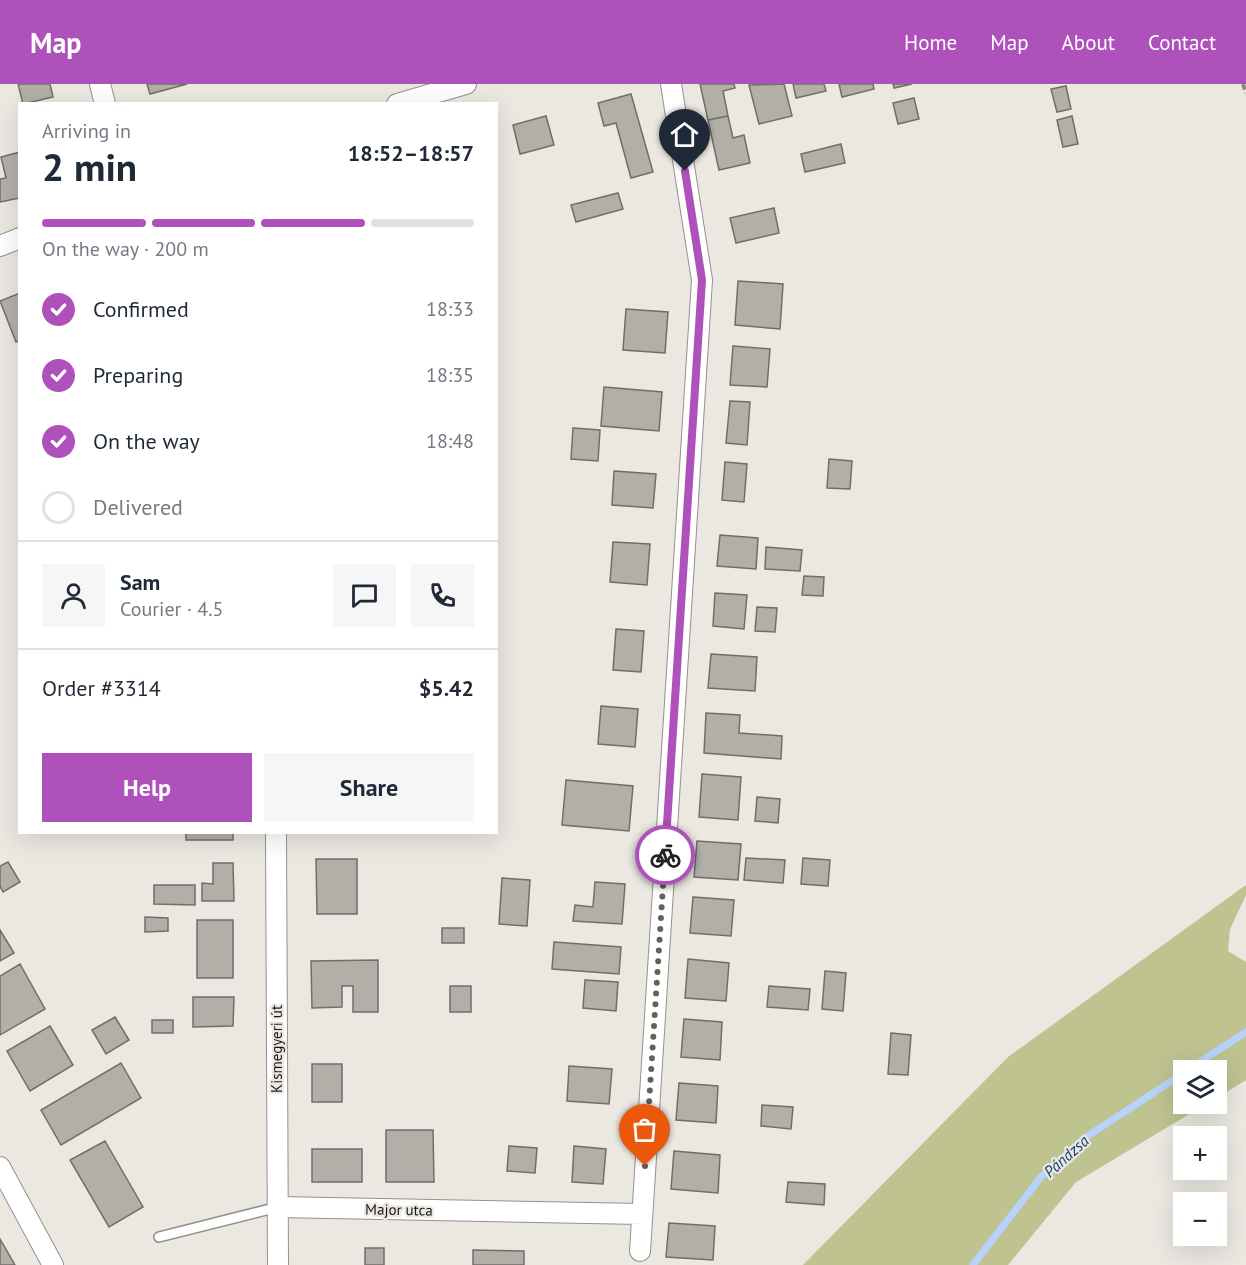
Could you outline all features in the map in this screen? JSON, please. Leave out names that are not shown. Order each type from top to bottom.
[{"type":"street","points":[[100,84],[104,102]]},
{"type":"street","points":[[404,102],[466,84]]},
{"type":"street","points":[[640,1251],[702,280],[671,84]]},
{"type":"street","points":[[0,246],[18,239]]},
{"type":"street","name":"Kismegyeri út","points":[[276,834],[278,1265]]},
{"type":"street","points":[[0,1167],[53,1265]]},
{"type":"street","name":"Major utca","points":[[278,1208],[642,1214]]},
{"type":"lane","name":"Major utca","points":[[159,1237],[278,1208]]},
{"type":"path","points":[[1243,84],[1246,93]]},
{"type":"green space","points":[[1246,885],[1246,895],[1230,929],[1228,951],[1246,962],[1246,1080],[1227,1092],[1227,1060],[1173,1060],[1173,1114],[1189,1114],[1076,1182],[1008,1265],[803,1265],[1008,1057]]},
{"type":"building","points":[[18,84],[50,84],[53,97],[22,102]]},
{"type":"building","points":[[147,84],[187,84],[150,94]]},
{"type":"building","points":[[700,84],[734,84],[735,88],[723,91],[728,116],[708,120]]},
{"type":"building","points":[[784,84],[792,116],[759,124],[749,85]]},
{"type":"building","points":[[793,84],[824,84],[826,91],[796,98]]},
{"type":"building","points":[[839,84],[873,84],[874,89],[842,97]]},
{"type":"building","points":[[893,84],[912,84],[894,88]]},
{"type":"building","points":[[1066,86],[1071,109],[1057,112],[1051,89]]},
{"type":"building","points":[[631,94],[653,172],[631,178],[616,123],[604,126],[598,103]]},
{"type":"building","points":[[914,98],[919,119],[898,124],[893,103]]},
{"type":"building","points":[[546,116],[554,145],[520,154],[513,125]]},
{"type":"building","points":[[728,116],[733,138],[744,135],[750,163],[719,170],[708,120]]},
{"type":"building","points":[[1072,116],[1078,144],[1063,147],[1057,120]]},
{"type":"building","points":[[841,144],[845,163],[805,172],[801,154]]},
{"type":"building","points":[[18,153],[18,198],[0,202],[0,179],[6,178],[1,157]]},
{"type":"building","points":[[618,193],[623,209],[576,222],[571,205]]},
{"type":"building","points":[[774,208],[779,233],[736,243],[730,218]]},
{"type":"building","points":[[738,281],[783,284],[780,329],[735,325]]},
{"type":"building","points":[[18,294],[18,341],[16,342],[0,301]]},
{"type":"building","points":[[626,309],[668,312],[665,353],[623,350]]},
{"type":"building","points":[[733,346],[770,349],[767,387],[730,385]]},
{"type":"building","points":[[604,387],[662,392],[659,431],[601,426]]},
{"type":"building","points":[[730,401],[750,402],[747,445],[726,443]]},
{"type":"building","points":[[573,428],[600,430],[598,461],[571,459]]},
{"type":"building","points":[[829,459],[852,461],[850,489],[827,488]]},
{"type":"building","points":[[725,462],[747,464],[744,502],[722,500]]},
{"type":"building","points":[[614,471],[656,474],[653,508],[612,505]]},
{"type":"building","points":[[720,535],[758,538],[756,569],[717,566]]},
{"type":"building","points":[[613,542],[650,544],[647,585],[610,582]]},
{"type":"building","points":[[766,547],[802,550],[800,571],[765,569]]},
{"type":"building","points":[[804,576],[824,577],[823,596],[802,595]]},
{"type":"building","points":[[715,593],[747,595],[744,629],[713,626]]},
{"type":"building","points":[[757,607],[777,608],[775,632],[755,631]]},
{"type":"building","points":[[616,629],[644,631],[641,672],[613,670]]},
{"type":"building","points":[[711,654],[757,657],[755,691],[708,688]]},
{"type":"building","points":[[601,706],[638,709],[635,747],[598,744]]},
{"type":"building","points":[[706,713],[740,715],[739,733],[782,736],[781,759],[704,753]]},
{"type":"building","points":[[702,774],[741,777],[738,820],[699,817]]},
{"type":"building","points":[[566,780],[633,786],[629,831],[562,825]]},
{"type":"building","points":[[757,797],[780,799],[778,823],[755,821]]},
{"type":"building","points":[[186,834],[233,834],[233,840],[186,840]]},
{"type":"building","points":[[697,841],[741,844],[738,880],[694,877]]},
{"type":"building","points":[[746,858],[785,860],[783,883],[744,880]]},
{"type":"building","points":[[803,858],[830,860],[828,886],[801,884]]},
{"type":"building","points":[[316,859],[357,859],[357,914],[317,914]]},
{"type":"building","points":[[8,862],[20,882],[3,892],[0,886],[0,866]]},
{"type":"building","points":[[213,863],[233,863],[234,901],[202,901],[202,883],[213,884]]},
{"type":"building","points":[[502,878],[530,880],[527,926],[499,924]]},
{"type":"building","points":[[595,882],[625,884],[622,924],[573,921],[575,905],[593,907]]},
{"type":"building","points":[[154,885],[195,885],[195,905],[154,904]]},
{"type":"building","points":[[693,897],[734,900],[731,936],[690,933]]},
{"type":"building","points":[[145,917],[168,918],[168,931],[145,932]]},
{"type":"building","points":[[197,920],[233,920],[233,978],[197,978]]},
{"type":"building","points":[[442,928],[464,928],[464,943],[442,943]]},
{"type":"building","points":[[0,930],[14,953],[0,961]]},
{"type":"building","points":[[554,942],[621,947],[619,974],[552,969]]},
{"type":"building","points":[[688,959],[729,963],[726,1001],[685,998]]},
{"type":"building","points":[[378,960],[378,1012],[353,1012],[353,986],[342,986],[342,1007],[312,1008],[311,961]]},
{"type":"building","points":[[20,964],[45,1009],[0,1035],[0,976]]},
{"type":"building","points":[[825,971],[846,973],[843,1011],[822,1009]]},
{"type":"building","points":[[585,980],[618,982],[616,1011],[583,1008]]},
{"type":"building","points":[[450,986],[471,986],[471,1012],[450,1012]]},
{"type":"building","points":[[769,986],[810,989],[808,1010],[767,1007]]},
{"type":"building","points":[[193,997],[234,997],[233,1026],[193,1027]]},
{"type":"building","points":[[115,1017],[129,1040],[106,1054],[92,1030]]},
{"type":"building","points":[[684,1019],[722,1022],[720,1060],[681,1057]]},
{"type":"building","points":[[152,1020],[173,1020],[173,1033],[152,1033]]},
{"type":"building","points":[[50,1026],[73,1065],[30,1091],[7,1051]]},
{"type":"building","points":[[891,1033],[911,1035],[908,1075],[888,1074]]},
{"type":"building","points":[[121,1063],[141,1098],[61,1145],[41,1110]]},
{"type":"building","points":[[312,1064],[342,1064],[342,1102],[312,1102]]},
{"type":"building","points":[[569,1066],[612,1069],[609,1104],[567,1101]]},
{"type":"building","points":[[679,1083],[718,1086],[716,1123],[676,1120]]},
{"type":"building","points":[[762,1105],[793,1107],[791,1129],[761,1126]]},
{"type":"building","points":[[386,1130],[433,1130],[434,1182],[386,1182]]},
{"type":"building","points":[[105,1141],[143,1207],[109,1227],[70,1160]]},
{"type":"building","points":[[509,1146],[537,1148],[535,1173],[507,1171]]},
{"type":"building","points":[[574,1146],[606,1149],[603,1184],[572,1182]]},
{"type":"building","points":[[312,1149],[362,1149],[362,1182],[312,1182]]},
{"type":"building","points":[[674,1151],[720,1155],[718,1193],[671,1189]]},
{"type":"building","points":[[788,1182],[825,1184],[824,1205],[786,1202]]},
{"type":"building","points":[[669,1223],[715,1226],[713,1260],[666,1257]]},
{"type":"building","points":[[0,1239],[15,1265],[0,1265]]},
{"type":"building","points":[[365,1248],[384,1248],[384,1265],[365,1265]]},
{"type":"building","points":[[473,1250],[524,1251],[524,1265],[473,1265]]},
{"type":"waterway","name":"Pándzsa","points":[[1203,1060],[1246,1032]]},
{"type":"waterway","name":"Pándzsa","points":[[973,1265],[1041,1177],[1083,1139],[1173,1080]]},
{"type":"way so far","points":[[645,1166],[665,855]]},
{"type":"route","points":[[665,855],[702,280],[685,171]]}]
